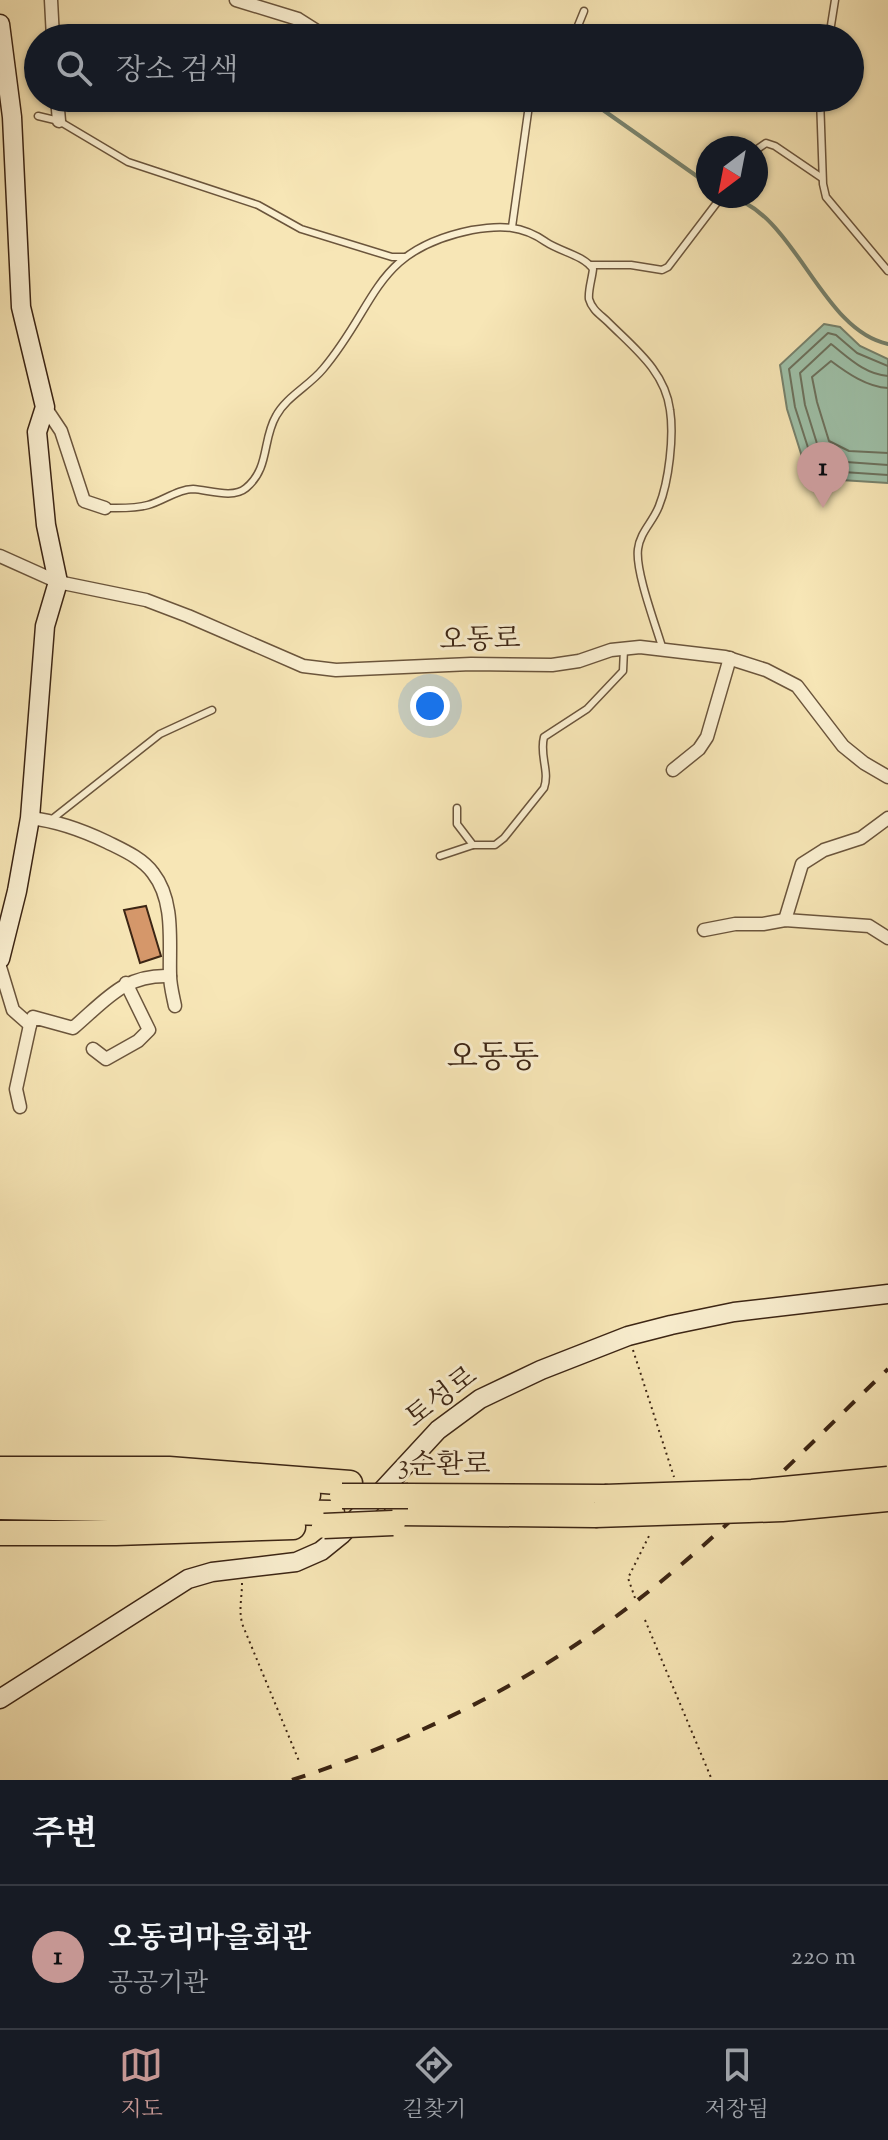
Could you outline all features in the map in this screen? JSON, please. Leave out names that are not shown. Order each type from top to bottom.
[{"type":"highway","points":[[2,1474],[169,1469],[337,1504]]},
{"type":"highway","name":"3순환로","points":[[0,1507],[337,1504],[567,1515],[600,1506],[888,1479]]},
{"type":"highway","name":"3순환로","points":[[600,1506],[782,1509],[888,1499]]},
{"type":"highway","points":[[0,1533],[116,1533],[337,1504],[600,1506]]},
{"type":"street","points":[[51,0],[52,24]]},
{"type":"street","points":[[236,0],[306,24]]},
{"type":"street","points":[[0,24],[12,117],[21,307],[45,407],[61,431],[84,501],[105,508]]},
{"type":"street","points":[[58,112],[59,121]]},
{"type":"street","points":[[0,959],[17,891],[30,818],[49,578],[37,432],[45,407]]},
{"type":"street","name":"오동로","points":[[0,556],[49,578],[146,600],[303,666],[336,670],[471,664],[552,665],[624,649],[730,658],[766,670],[797,686],[843,746],[888,777]]},
{"type":"street","points":[[673,770],[699,749],[707,737],[730,658]]},
{"type":"street","points":[[30,818],[51,820],[130,853],[152,871],[161,885],[168,916],[170,976],[175,1006]]},
{"type":"street","points":[[785,920],[802,864],[824,850],[861,838],[888,818]]},
{"type":"street","points":[[704,930],[785,920],[869,926],[888,938]]},
{"type":"street","points":[[0,967],[13,1010],[30,1025]]},
{"type":"street","points":[[20,1107],[16,1089],[33,1017],[73,1028],[126,983],[150,975],[170,976]]},
{"type":"street","points":[[93,1049],[106,1059],[138,1041],[149,1030],[126,983]]},
{"type":"street","name":"토성로","points":[[0,1699],[188,1579],[212,1572],[296,1562],[321,1551],[342,1534],[423,1444],[458,1414],[504,1387],[628,1336],[734,1312],[888,1294]]},
{"type":"lane","points":[[831,24],[835,0]]},
{"type":"lane","points":[[579,24],[584,11]]},
{"type":"lane","points":[[512,227],[528,112]]},
{"type":"lane","points":[[820,112],[822,178],[826,197],[888,271]]},
{"type":"lane","points":[[38,116],[59,121],[128,162],[258,205],[301,229],[392,257],[405,257]]},
{"type":"lane","points":[[768,144],[822,178]]},
{"type":"lane","points":[[590,265],[631,265],[662,270],[668,267],[713,208]]},
{"type":"lane","points":[[105,508],[146,506],[192,489],[225,493],[243,491],[265,461],[275,416],[323,370],[367,300],[405,257],[417,248],[455,234],[499,225],[512,227],[537,235],[567,254],[586,260],[593,269],[591,303],[661,378],[670,409],[668,468],[659,508],[644,528],[637,559],[663,650]]},
{"type":"lane","points":[[440,856],[473,845],[495,845],[504,838],[535,802],[547,779],[541,747],[544,737],[587,709],[623,671],[624,649]]},
{"type":"lane","points":[[51,820],[160,734],[212,710]]},
{"type":"lane","points":[[457,808],[457,824],[473,845]]},
{"type":"path","points":[[628,1336],[674,1479]]},
{"type":"path","points":[[635,1598],[628,1578],[652,1530]]},
{"type":"path","points":[[242,1568],[242,1600],[238,1612],[299,1761]]},
{"type":"path","points":[[645,1620],[712,1780]]},
{"type":"water","points":[[824,324],[840,327],[860,346],[888,359],[888,483],[841,480],[804,463],[787,409],[780,365]]},
{"type":"building","points":[[146,906],[161,956],[140,963],[124,910]]},
{"type":"waterway","points":[[606,112],[696,176]]},
{"type":"waterway","points":[[753,208],[771,223],[844,317],[864,334],[888,344]]},
{"type":"railway","points":[[292,1780],[452,1716],[528,1675],[600,1628],[713,1537],[888,1369]]},
{"type":"place","name":"오동리마을회관","points":[[823,508]]},
{"type":"district","name":"오동동","points":[[493,1059]]}]
